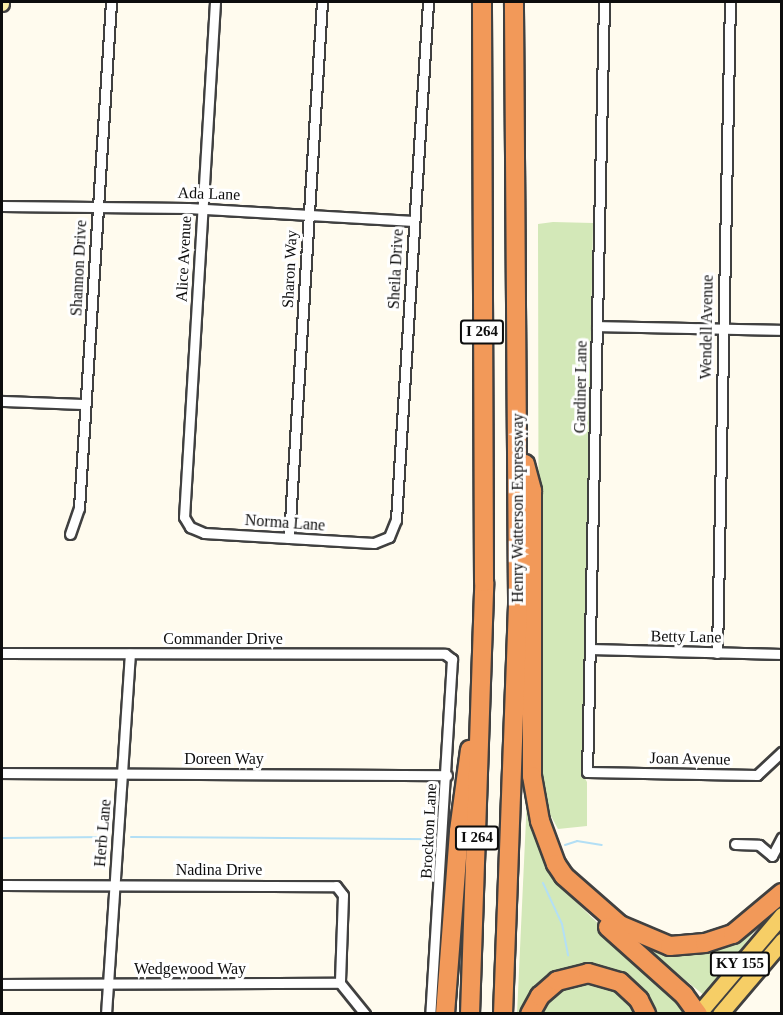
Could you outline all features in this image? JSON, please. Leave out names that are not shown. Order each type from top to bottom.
[{"type":"highway","name":"Henry Watterson Expressway","points":[[470,1014],[483,663],[482,2]]},
{"type":"highway","name":"Henry Watterson Expressway","points":[[503,1014],[516,700],[519,437],[514,2]]},
{"type":"highway","points":[[519,437],[532,490],[532,783],[549,849],[564,876],[620,925],[670,946],[705,943],[733,934],[782,892]]},
{"type":"highway","points":[[445,1014],[459,831],[483,663]]},
{"type":"highway","points":[[576,886],[594,914],[684,994],[698,1013]]},
{"type":"highway","points":[[530,1014],[551,985],[578,973],[604,975],[620,982],[639,1000],[646,1014]]},
{"type":"main road","name":"KY 155","points":[[698,1013],[782,915]]},
{"type":"main road","name":"KY 155","points":[[720,1014],[782,941]]},
{"type":"street","name":"Shannon Drive","points":[[70,534],[79,508],[111,2]]},
{"type":"street","name":"Alice Avenue","points":[[184,517],[215,2]]},
{"type":"street","name":"Sharon Way","points":[[290,538],[322,2]]},
{"type":"street","name":"Sheila Drive","points":[[389,537],[396,520],[428,2]]},
{"type":"street","name":"Gardiner Lane","points":[[587,772],[604,2]]},
{"type":"street","name":"Wendell Avenue","points":[[717,653],[730,2]]},
{"type":"street","name":"Ada Lane","points":[[2,206],[202,209],[414,221]]},
{"type":"street","points":[[597,326],[782,330]]},
{"type":"street","points":[[2,401],[84,404]]},
{"type":"street","name":"Norma Lane","points":[[184,517],[190,527],[204,533],[374,543],[389,537]]},
{"type":"street","name":"Betty Lane","points":[[590,649],[782,654]]},
{"type":"street","name":"Commander Drive","points":[[2,653],[445,654]]},
{"type":"street","name":"Herb Lane","points":[[106,1014],[124,774],[130,654]]},
{"type":"street","name":"Brockton Lane","points":[[430,1014],[454,666],[445,654]]},
{"type":"street","name":"Joan Avenue","points":[[587,772],[758,775],[782,752]]},
{"type":"street","name":"Doreen Way","points":[[2,774],[447,775]]},
{"type":"street","points":[[735,844],[759,845],[772,856],[782,837]]},
{"type":"street","name":"Nadina Drive","points":[[2,885],[336,886],[342,895],[340,984]]},
{"type":"street","name":"Wedgewood Way","points":[[2,984],[340,984]]},
{"type":"street","points":[[340,984],[365,1014]]},
{"type":"green space","points":[[593,223],[583,775],[587,782],[587,826],[558,829],[545,805],[539,774],[538,224]]},
{"type":"green space","points":[[527,797],[556,875],[573,899],[690,1013],[651,1013],[587,968],[526,1013],[517,1014]]},
{"type":"green space","points":[[764,919],[705,996],[637,941],[664,948]]},
{"type":"green space","points":[[568,981],[612,983],[641,1014],[536,1014],[541,1004]]},
{"type":"waterway","points":[[2,838],[107,837]]},
{"type":"waterway","points":[[131,837],[437,839]]},
{"type":"waterway","points":[[565,845],[577,841],[602,845]]},
{"type":"waterway","points":[[543,883],[562,924],[568,955]]}]
